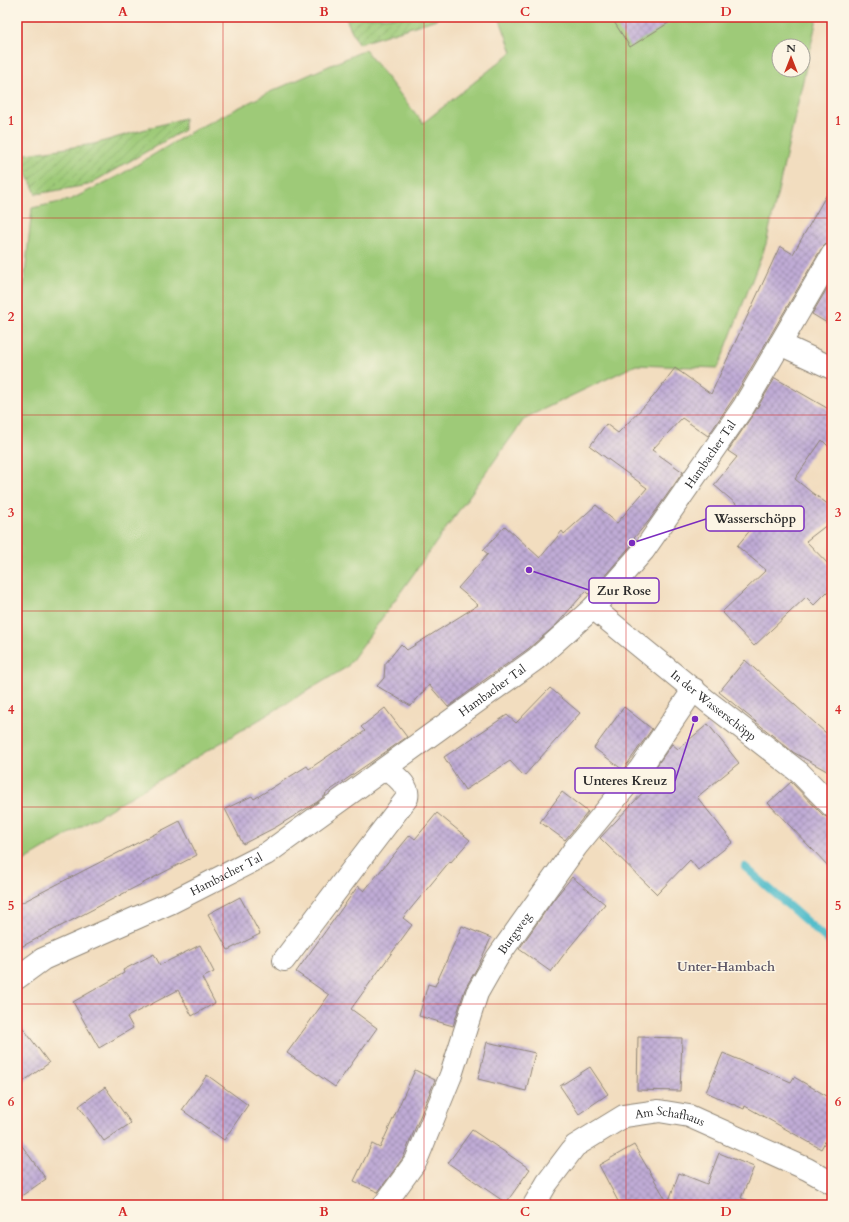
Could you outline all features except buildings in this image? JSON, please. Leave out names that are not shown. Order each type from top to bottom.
[{"type":"street","name":"Hambacher Tal","points":[[17,978],[43,959],[170,903],[266,854],[536,659],[594,608],[644,550],[744,406],[832,255]]},
{"type":"street","points":[[780,344],[832,368]]},
{"type":"street","name":"In der Wasserschöpp","points":[[594,608],[716,708],[800,773],[832,806]]},
{"type":"street","name":"Burgweg","points":[[384,1205],[416,1161],[451,1075],[477,993],[497,958],[576,847],[640,769],[694,690]]},
{"type":"street","points":[[284,960],[407,798],[408,792],[405,786],[386,768]]},
{"type":"street","name":"Am Schafhaus","points":[[534,1205],[547,1183],[575,1146],[624,1116],[659,1111],[689,1116],[832,1183]]},
{"type":"green space","points":[[345,17],[439,17],[437,19],[358,44]]},
{"type":"green space","points":[[499,17],[816,17],[811,45],[811,38],[771,38],[771,78],[804,78],[766,244],[718,368],[636,365],[525,418],[347,667],[17,865],[17,353],[32,208],[70,200],[120,175],[196,129],[270,92],[365,50],[423,123],[512,52]]},
{"type":"green space","points":[[184,118],[184,130],[88,185],[36,194],[19,155],[94,144]]},
{"type":"waterway","points":[[745,867],[832,944]]},
{"type":"place","name":"Wasserschöpp","points":[[632,543]]},
{"type":"place","name":"Zur Rose","points":[[529,570]]},
{"type":"place","name":"Unteres Kreuz","points":[[695,719]]},
{"type":"district","name":"Unter-Hambach","points":[[726,967]]}]
